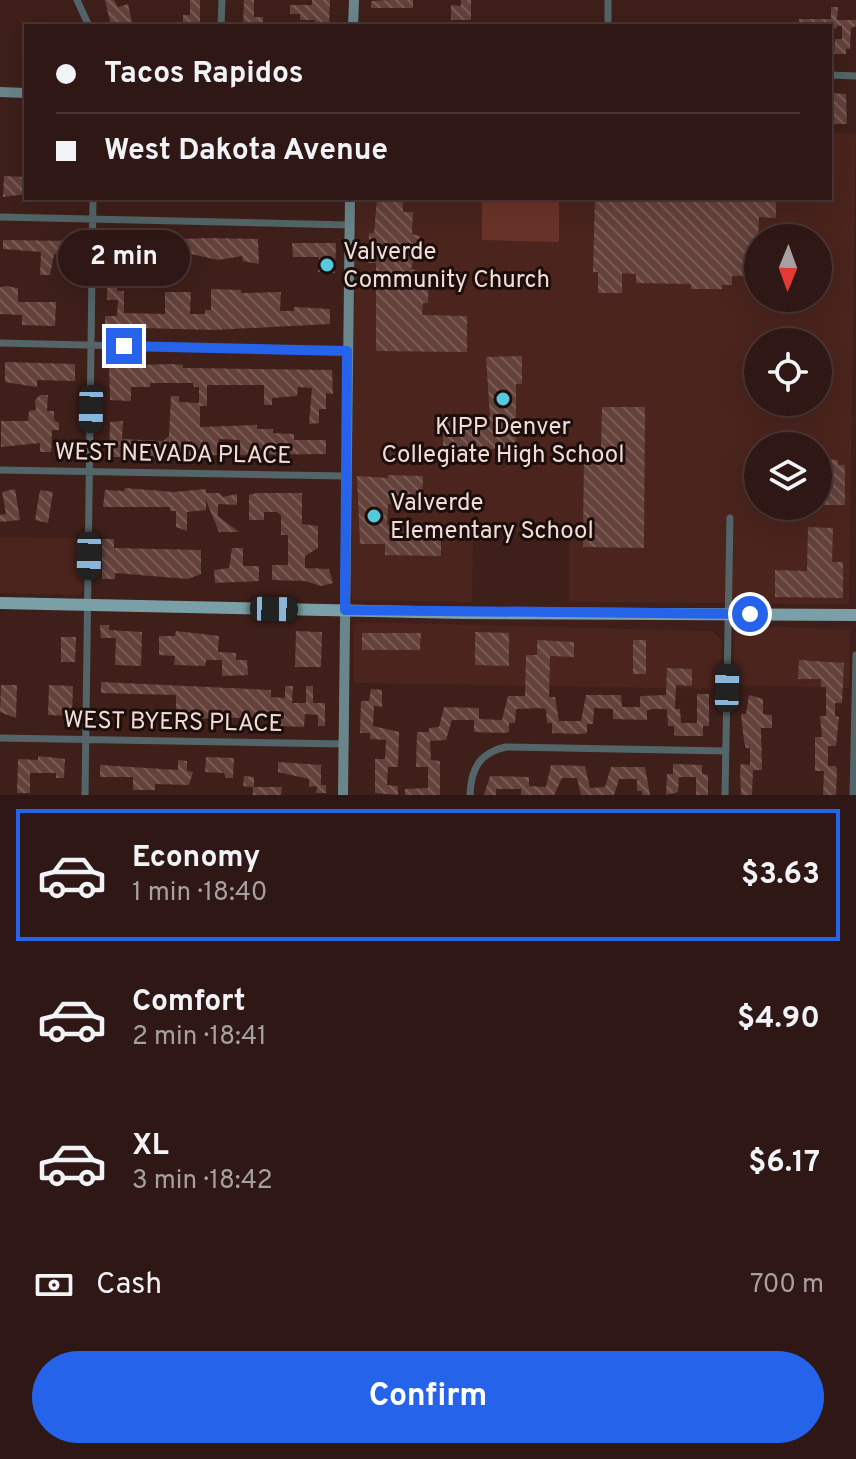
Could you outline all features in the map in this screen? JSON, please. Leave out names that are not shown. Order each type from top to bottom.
[{"type":"main road","points":[[0,603],[856,615]]},
{"type":"street","points":[[77,0],[88,24]]},
{"type":"street","points":[[221,24],[222,0]]},
{"type":"street","points":[[353,24],[354,0]]},
{"type":"street","points":[[608,0],[608,24]]},
{"type":"street","points":[[832,75],[856,76]]},
{"type":"street","points":[[0,92],[24,93]]},
{"type":"street","points":[[85,795],[93,200]]},
{"type":"street","points":[[343,795],[350,200]]},
{"type":"street","points":[[0,217],[350,225]]},
{"type":"street","points":[[0,343],[347,351]]},
{"type":"street","name":"WEST NEVADA PLACE","points":[[0,470],[346,476]]},
{"type":"street","points":[[725,795],[730,518]]},
{"type":"street","points":[[853,795],[856,655]]},
{"type":"street","name":"WEST BYERS PLACE","points":[[0,738],[345,744]]},
{"type":"street","points":[[470,795],[477,762],[490,752],[506,747],[726,751]]},
{"type":"shaded area","points":[[832,133],[856,133],[849,604],[569,602],[569,532],[473,532],[472,602],[353,600],[350,590],[356,200],[832,200]]},
{"type":"shaded area","points":[[482,200],[559,200],[559,242],[482,240]]},
{"type":"shaded area","points":[[0,537],[84,538],[83,592],[79,595],[0,593]]},
{"type":"shaded area","points":[[359,622],[712,631],[722,640],[720,689],[354,683],[354,626]]},
{"type":"shaded area","points":[[740,625],[850,630],[849,688],[733,685],[735,629]]},
{"type":"building","points":[[105,0],[114,0],[118,7],[128,4],[133,24],[111,24]]},
{"type":"building","points":[[190,0],[200,0],[200,24],[183,24],[183,15],[190,15]]},
{"type":"building","points":[[244,0],[254,0],[254,17],[263,17],[263,24],[243,24]]},
{"type":"building","points":[[312,0],[330,0],[329,24],[315,24],[315,20],[300,20],[300,14],[290,14],[290,5],[312,5]]},
{"type":"building","points":[[413,0],[413,8],[371,8],[371,1]]},
{"type":"building","points":[[461,0],[471,0],[471,20],[451,20],[451,5],[461,6]]},
{"type":"building","points":[[831,7],[838,7],[837,20],[856,20],[856,26],[851,28],[850,49],[846,49],[846,54],[834,54],[835,39],[842,39],[842,26],[836,29],[832,24],[799,24],[799,19],[831,19]]},
{"type":"building","points":[[832,93],[846,94],[847,124],[832,124]]},
{"type":"building","points":[[4,176],[24,177],[24,194],[3,197]]},
{"type":"building","points":[[377,200],[403,200],[403,212],[413,212],[412,234],[420,236],[411,269],[429,274],[428,303],[423,303],[422,315],[467,316],[467,352],[376,351],[376,263],[368,263],[369,233],[374,233]]},
{"type":"building","points":[[595,200],[776,200],[776,218],[759,217],[759,224],[744,224],[744,276],[732,276],[732,285],[722,285],[722,289],[691,289],[691,284],[636,283],[636,274],[622,273],[622,293],[598,293],[598,272],[593,272]]},
{"type":"building","points":[[258,239],[259,264],[243,261],[242,256],[218,260],[178,251],[178,255],[164,255],[164,264],[152,263],[152,279],[135,279],[135,258],[120,257],[117,291],[124,291],[124,313],[165,314],[165,292],[191,292],[190,314],[205,314],[205,310],[211,310],[211,289],[241,290],[241,293],[281,292],[280,311],[294,311],[294,307],[330,309],[330,324],[213,330],[105,327],[105,316],[117,316],[118,300],[107,300],[107,273],[112,274],[109,243],[143,243],[143,254],[157,254],[157,240]]},
{"type":"building","points":[[3,240],[73,241],[73,254],[54,254],[50,275],[40,275],[41,252],[3,249]]},
{"type":"building","name":"Valverde Community Church","points":[[292,243],[336,243],[335,273],[318,272],[319,257],[293,257]]},
{"type":"building","points":[[0,287],[18,288],[18,302],[56,302],[55,326],[22,325],[22,315],[0,314]]},
{"type":"building","name":"KIPP Denver Collegiate High School","points":[[522,356],[522,384],[516,384],[516,448],[443,452],[443,415],[490,417],[486,357]]},
{"type":"building","points":[[5,362],[75,364],[75,381],[37,380],[37,387],[5,382]]},
{"type":"building","points":[[183,365],[183,368],[332,370],[333,394],[326,393],[326,409],[319,409],[319,423],[309,424],[312,388],[298,387],[297,396],[272,398],[272,405],[264,405],[264,385],[207,385],[207,406],[200,406],[200,427],[257,425],[257,429],[273,429],[273,433],[294,434],[294,440],[326,440],[326,454],[240,455],[240,440],[219,439],[218,455],[143,459],[143,448],[122,447],[122,457],[109,457],[110,422],[123,421],[122,439],[163,441],[169,436],[171,396],[179,396],[179,402],[199,403],[199,387],[194,387],[193,383],[150,383],[150,387],[131,387],[131,401],[110,400],[109,366]]},
{"type":"building","points":[[40,395],[48,395],[47,411],[54,411],[54,420],[59,423],[59,430],[52,430],[51,452],[40,452],[40,443],[1,447],[1,421],[28,421],[29,411],[36,410],[35,400]]},
{"type":"building","points":[[602,407],[645,407],[644,548],[583,547],[584,448],[601,449]]},
{"type":"building","points":[[832,460],[838,460],[838,465],[845,465],[845,505],[832,505]]},
{"type":"building","name":"Valverde Elementary School","points":[[388,475],[423,476],[422,505],[388,504],[387,525],[441,526],[441,556],[385,555],[385,544],[360,544],[357,476],[388,478]]},
{"type":"building","points":[[125,488],[174,492],[206,489],[206,493],[219,493],[223,497],[237,494],[237,505],[218,504],[218,516],[239,532],[219,532],[206,500],[206,510],[187,512],[187,531],[176,527],[176,511],[170,511],[170,507],[103,507],[105,490],[124,491]]},
{"type":"building","points":[[15,489],[20,520],[0,522],[0,515],[6,514],[2,492]]},
{"type":"building","points":[[40,490],[53,492],[48,523],[35,520]]},
{"type":"building","points":[[302,493],[302,524],[318,526],[318,548],[305,556],[305,568],[329,569],[333,583],[321,586],[305,581],[272,580],[272,565],[288,565],[288,535],[281,535],[281,515],[277,512],[264,512],[264,520],[249,520],[249,495]]},
{"type":"building","points":[[808,527],[833,528],[832,562],[843,562],[843,598],[775,597],[775,570],[807,571]]},
{"type":"building","points":[[102,539],[114,539],[114,548],[201,550],[201,574],[188,579],[115,573],[115,579],[102,579]]},
{"type":"building","points":[[232,548],[243,548],[243,566],[259,566],[259,581],[215,583],[214,570],[229,568]]},
{"type":"building","points":[[100,625],[109,625],[109,630],[142,632],[141,666],[115,665],[116,638],[101,638]]},
{"type":"building","points":[[176,631],[219,636],[218,652],[236,653],[236,660],[247,660],[248,675],[222,676],[222,660],[206,660],[205,666],[174,665],[175,656],[159,655],[159,636],[175,636]]},
{"type":"building","points":[[296,631],[322,632],[321,667],[295,667]]},
{"type":"building","points":[[475,632],[509,633],[509,666],[475,665]]},
{"type":"building","points":[[362,633],[421,633],[420,650],[362,650]]},
{"type":"building","points":[[61,637],[76,637],[75,662],[61,662]]},
{"type":"building","points":[[537,640],[574,642],[574,657],[550,656],[549,697],[555,697],[559,721],[581,721],[586,695],[621,695],[622,707],[640,707],[640,696],[666,695],[667,668],[692,669],[692,686],[676,685],[675,709],[680,709],[681,723],[697,723],[697,694],[709,694],[709,726],[703,726],[703,736],[674,735],[674,726],[668,726],[667,709],[647,710],[647,720],[613,719],[613,709],[594,708],[593,724],[587,724],[587,733],[581,734],[552,733],[552,723],[547,723],[546,709],[539,708],[516,709],[515,723],[509,723],[509,732],[503,733],[474,732],[474,720],[452,720],[446,740],[430,741],[431,760],[440,761],[440,795],[405,795],[405,789],[428,788],[428,767],[416,767],[417,732],[429,732],[429,728],[439,727],[444,707],[479,708],[479,719],[502,720],[508,696],[525,696],[526,655],[537,655]]},
{"type":"building","points":[[633,640],[646,640],[646,674],[633,674]]},
{"type":"building","points":[[799,660],[844,663],[842,703],[835,703],[835,716],[839,717],[836,746],[828,746],[828,766],[836,766],[837,770],[836,795],[823,795],[824,771],[815,771],[815,737],[822,737],[820,716],[826,716],[826,687],[821,687],[821,679],[798,679]]},
{"type":"building","points":[[101,682],[271,690],[271,697],[285,698],[285,686],[293,686],[292,703],[306,703],[306,686],[313,686],[313,703],[325,703],[325,726],[318,726],[318,715],[305,714],[304,727],[280,726],[275,724],[275,717],[176,719],[176,695],[101,693]]},
{"type":"building","points":[[1,685],[17,685],[16,718],[0,712]]},
{"type":"building","points":[[49,685],[73,686],[72,716],[48,715]]},
{"type":"building","points":[[371,689],[382,690],[382,707],[374,706],[373,726],[399,732],[398,767],[388,767],[387,785],[398,786],[398,795],[375,793],[375,759],[385,759],[386,740],[370,739],[370,733],[360,733],[361,701],[369,701]]},
{"type":"building","points":[[749,695],[763,699],[763,714],[772,715],[772,728],[761,728],[762,770],[753,770],[752,795],[741,795],[741,764],[750,765],[750,748],[746,748],[744,741],[741,714],[746,714]]},
{"type":"building","points":[[38,756],[65,759],[64,778],[56,778],[56,773],[30,773],[30,793],[17,793],[18,759],[38,760]]},
{"type":"building","points":[[206,757],[234,758],[233,778],[226,778],[224,773],[205,772]]},
{"type":"building","points":[[178,760],[187,761],[187,771],[193,772],[189,785],[155,784],[155,790],[133,790],[133,777],[100,777],[100,765],[178,770]]},
{"type":"building","points":[[278,762],[321,765],[321,785],[326,785],[326,793],[316,793],[317,786],[309,787],[309,779],[278,772]]},
{"type":"building","points":[[673,764],[702,765],[702,774],[708,775],[708,795],[696,795],[696,777],[679,777],[678,792],[666,795],[667,774],[673,774]]},
{"type":"building","points":[[551,765],[585,766],[590,788],[605,787],[611,767],[645,767],[650,795],[637,791],[637,779],[619,779],[614,795],[581,795],[577,778],[562,778],[554,795],[521,795],[521,789],[496,789],[496,795],[484,795],[490,776],[529,777],[529,786],[546,787]]},
{"type":"building","points":[[244,776],[254,777],[254,787],[282,787],[281,795],[253,795],[253,787],[243,786]]},
{"type":"place","name":"Valverde Community Church","points":[[327,265]]},
{"type":"place","name":"KIPP Denver Collegiate High School","points":[[503,399]]},
{"type":"place","name":"Valverde Elementary School","points":[[374,516]]},
{"type":"route","points":[[124,346],[347,351],[345,610],[750,614]]}]
